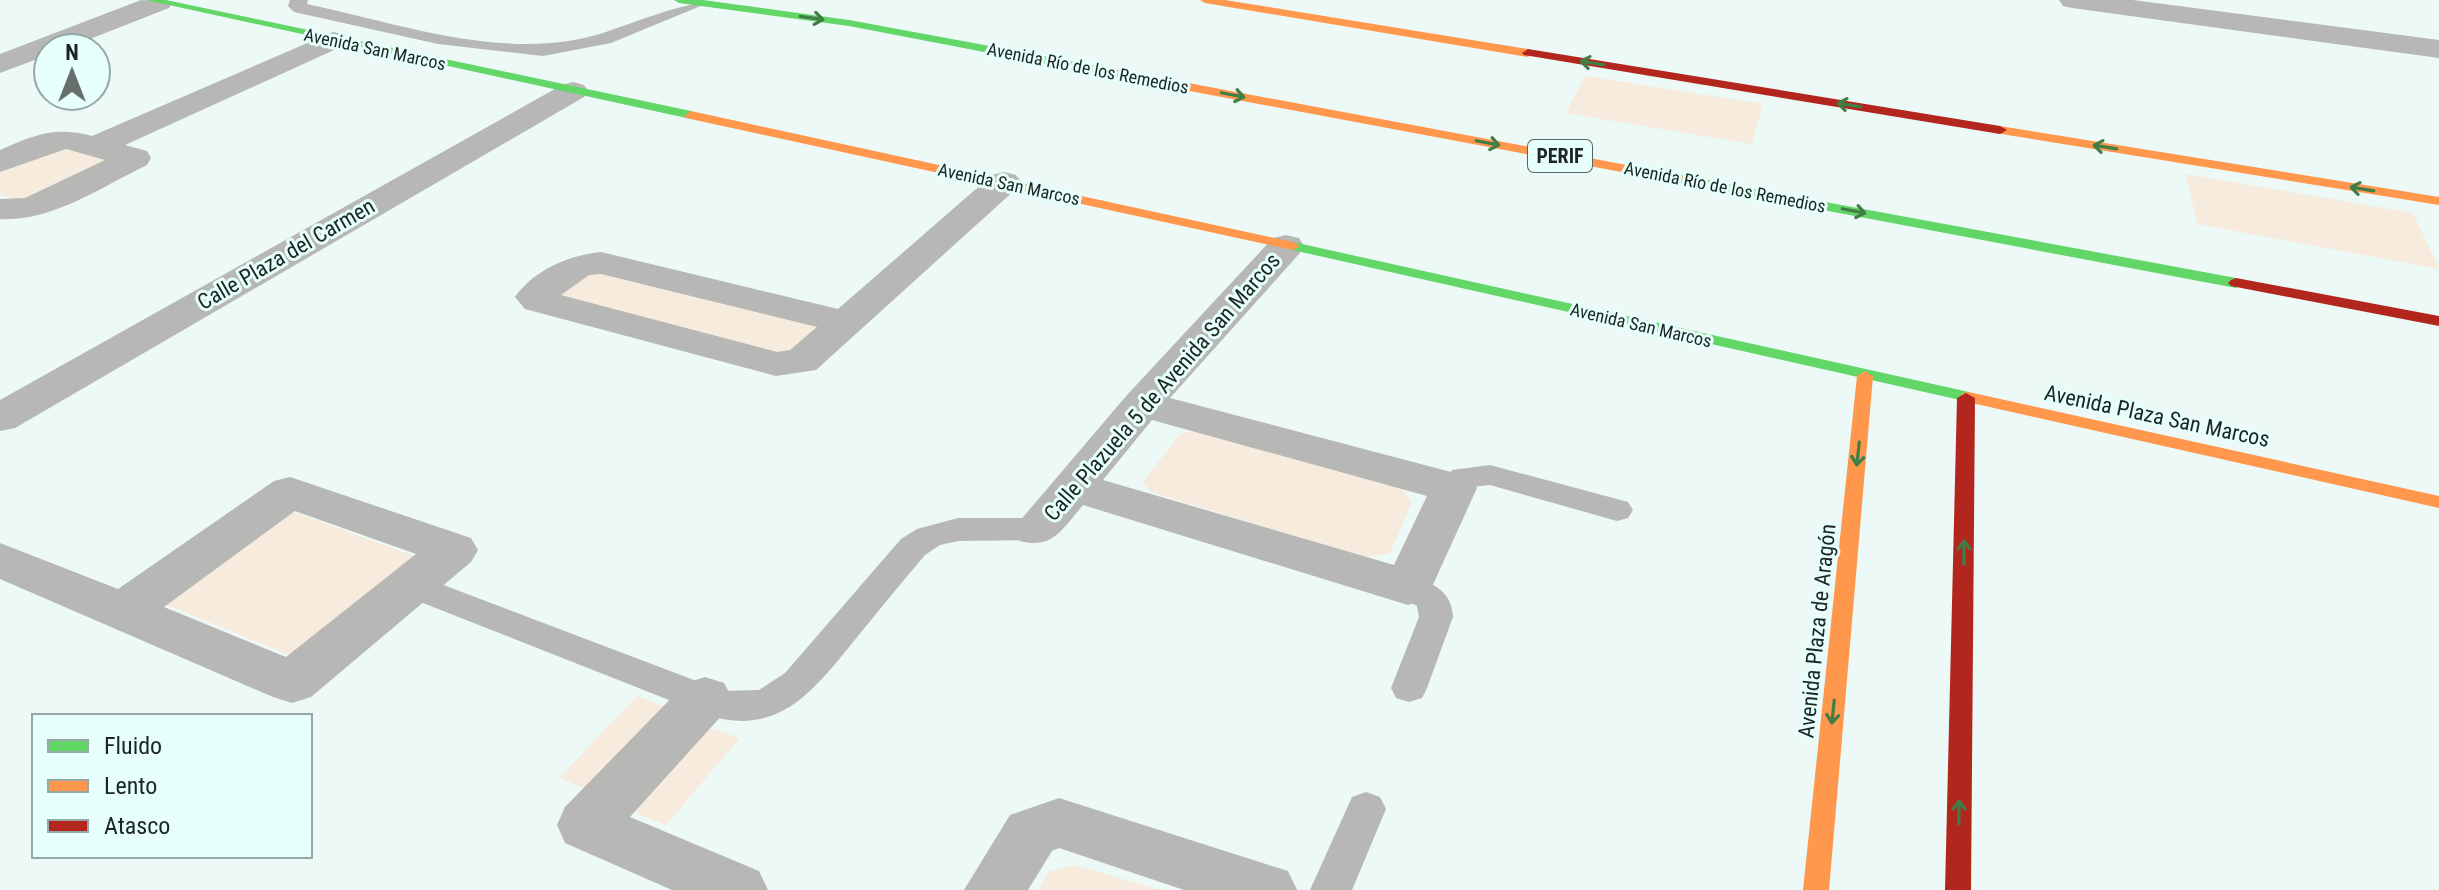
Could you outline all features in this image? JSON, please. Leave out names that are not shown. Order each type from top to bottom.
[{"type":"main road","name":"Avenida Río de los Remedios","points":[[679,0],[865,26],[2439,321]]},
{"type":"main road","points":[[1205,0],[2439,201]]},
{"type":"main road","name":"Avenida San Marcos","points":[[155,1],[1004,182],[1865,376]]},
{"type":"main road","name":"Avenida Plaza San Marcos","points":[[1865,376],[2439,502]]},
{"type":"main road","name":"Avenida Plaza de Aragón","points":[[1816,890],[1865,376]]},
{"type":"main road","points":[[1958,890],[1966,398]]},
{"type":"street","points":[[2072,0],[2439,49]]},
{"type":"street","points":[[0,64],[155,1]]},
{"type":"street","points":[[99,145],[333,40]]},
{"type":"street","name":"Calle Plaza del Carmen","points":[[0,418],[573,91]]},
{"type":"street","points":[[0,162],[60,139],[99,145],[135,158],[37,205],[21,210],[0,209]]},
{"type":"street","points":[[844,322],[601,263],[579,265],[534,297],[539,301],[782,365],[802,361],[1004,182]]},
{"type":"street","name":"Calle Plazuela 5 de Avenida San Marcos","points":[[1037,529],[1142,404],[1286,246]]},
{"type":"street","points":[[1072,486],[1408,587],[1454,488],[1142,404]]},
{"type":"street","points":[[0,560],[292,682],[454,550],[290,492],[123,611]]},
{"type":"street","points":[[705,698],[586,825],[737,890]]},
{"type":"street","points":[[995,890],[1031,833],[1059,823],[1266,890]]},
{"type":"lane","points":[[299,0],[297,6],[301,8],[497,48],[544,50],[574,47],[699,3]]},
{"type":"lane","points":[[517,79],[544,50]]},
{"type":"lane","points":[[1454,488],[1463,477],[1490,475],[1617,510]]},
{"type":"lane","points":[[412,585],[739,709],[783,696],[913,547],[927,537],[962,527],[1011,534],[1037,529]]},
{"type":"lane","points":[[1408,587],[1430,596],[1437,607],[1409,688]]},
{"type":"lane","points":[[1331,890],[1366,809]]},
{"type":"shaded area","points":[[1585,76],[1763,104],[1752,144],[1566,113]]},
{"type":"shaded area","points":[[55,146],[113,162],[25,202],[0,195],[0,170]]},
{"type":"shaded area","points":[[2186,174],[2413,213],[2439,269],[2197,224]]},
{"type":"shaded area","points":[[586,266],[821,328],[785,360],[546,294]]},
{"type":"shaded area","points":[[1196,431],[1401,488],[1412,502],[1390,553],[1366,558],[1151,492],[1143,482],[1180,434]]},
{"type":"shaded area","points":[[294,512],[414,556],[291,656],[165,604]]},
{"type":"shaded area","points":[[637,696],[673,710],[598,793],[559,778]]},
{"type":"shaded area","points":[[701,725],[740,738],[666,825],[626,809]]},
{"type":"shaded area","points":[[1075,865],[1161,890],[1038,890],[1049,871]]},
{"type":"traffic: fast","points":[[151,0],[691,115]]},
{"type":"traffic: fast","points":[[679,0],[849,23],[1119,74]]},
{"type":"traffic: fast","points":[[1680,179],[2236,283]]},
{"type":"traffic: fast","points":[[1293,246],[1969,397]]},
{"type":"traffic: slow","points":[[1205,0],[1528,53]]},
{"type":"traffic: slow","points":[[1119,74],[1680,179]]},
{"type":"traffic: slow","points":[[691,115],[1293,246]]},
{"type":"traffic: slow","points":[[2000,130],[2439,201]]},
{"type":"traffic: slow","points":[[1816,890],[1865,376]]},
{"type":"traffic: slow","points":[[1969,397],[2439,502]]},
{"type":"traffic: jam","points":[[1528,53],[2000,130]]},
{"type":"traffic: jam","points":[[2236,283],[2439,321]]},
{"type":"traffic: jam","points":[[1958,890],[1966,398]]}]
